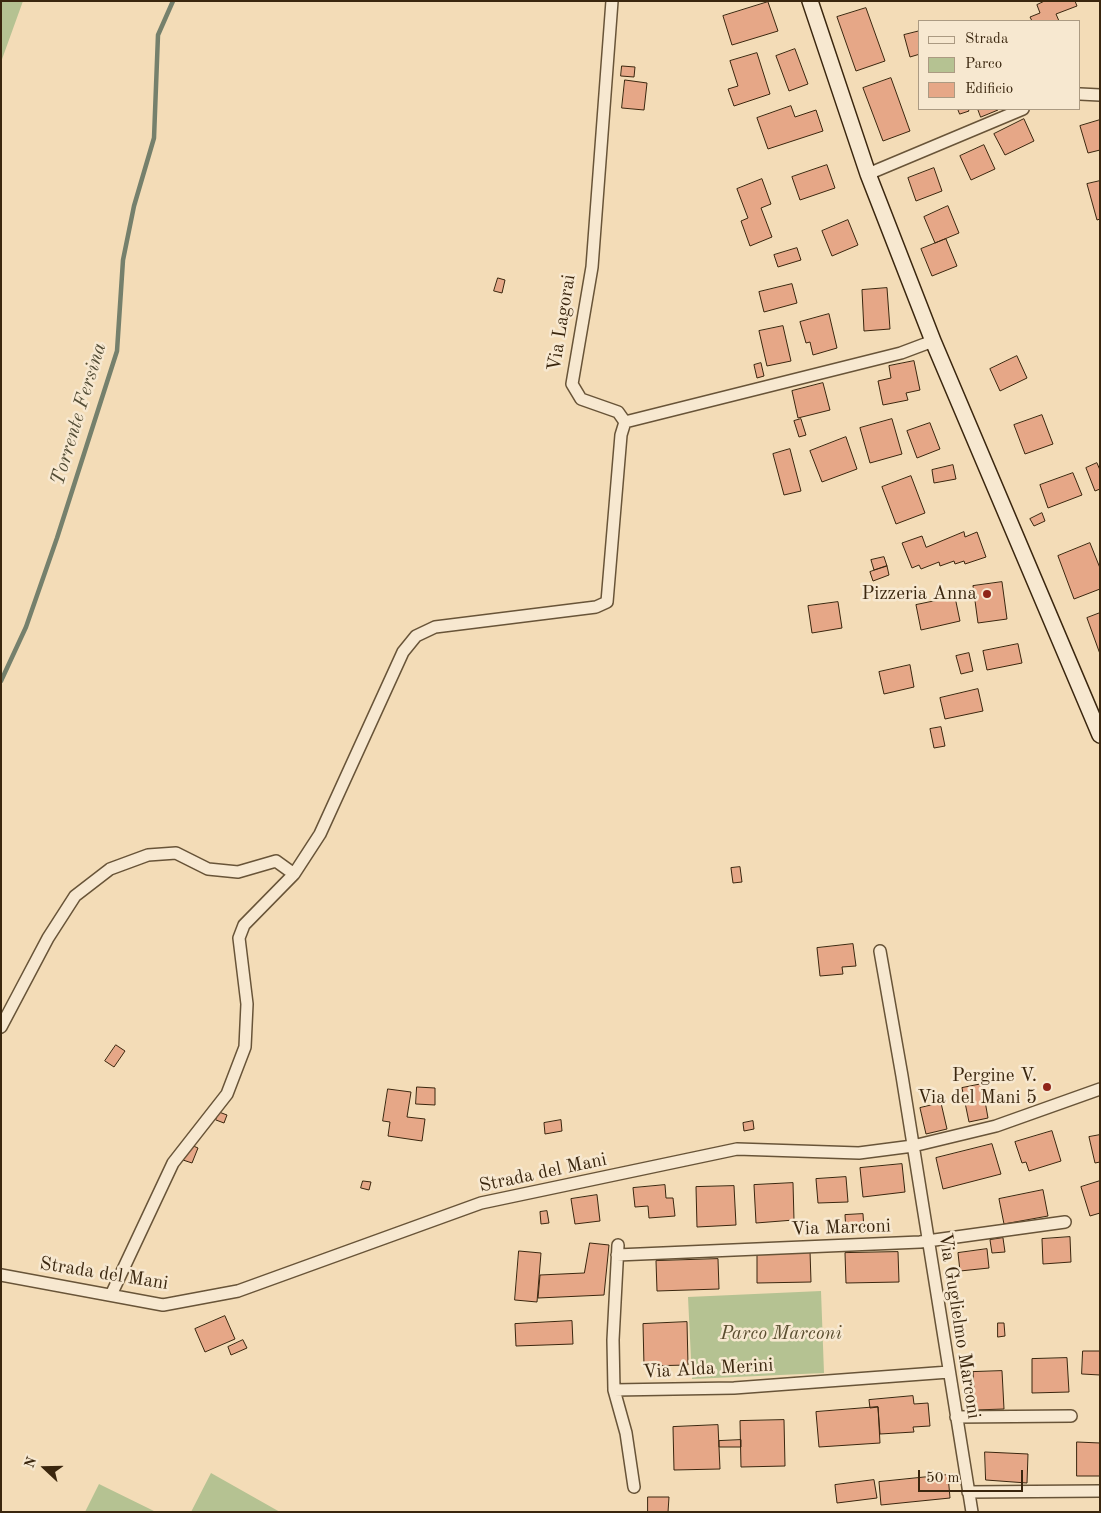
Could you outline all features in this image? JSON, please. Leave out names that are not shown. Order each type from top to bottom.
[{"type":"main road","points":[[810,1],[868,174],[933,340],[1100,735]]},
{"type":"street","name":"Via Lagorai","points":[[612,1],[592,267],[572,384],[581,399],[618,412],[625,422]]},
{"type":"street","points":[[1081,94],[1100,95]]},
{"type":"street","points":[[868,174],[1021,110]]},
{"type":"street","points":[[111,1295],[173,1163],[227,1094],[245,1047],[247,1004],[239,938],[244,925],[294,874],[320,834],[403,652],[416,636],[435,627],[596,607],[607,602],[610,590],[622,435],[625,422],[901,353],[933,340]]},
{"type":"street","points":[[1,1026],[48,938],[75,896],[110,869],[148,855],[176,853],[208,870],[238,872],[276,861],[294,874]]},
{"type":"street","name":"Via Guglielmo Marconi","points":[[880,950],[972,1512]]},
{"type":"street","name":"Strada del Mani","points":[[1,1275],[163,1305],[238,1291],[481,1203],[737,1148],[859,1154],[913,1146],[996,1126],[1100,1089]]},
{"type":"street","name":"Via Marconi","points":[[614,1390],[618,1250],[928,1241],[1064,1222]]},
{"type":"street","name":"Via Alda Merini","points":[[614,1390],[734,1388],[949,1372]]},
{"type":"street","points":[[614,1390],[626,1433],[634,1487]]},
{"type":"street","points":[[956,1417],[1071,1416]]},
{"type":"street","points":[[968,1492],[1100,1491]]},
{"type":"green space","points":[[1,1],[23,1],[1,62]]},
{"type":"green space","name":"Parco Marconi","points":[[821,1291],[824,1373],[692,1379],[688,1297]]},
{"type":"green space","points":[[211,1473],[280,1512],[191,1512]]},
{"type":"green space","points":[[99,1484],[156,1512],[85,1512]]},
{"type":"building","points":[[1045,1],[1075,1],[1077,6],[1056,14],[1059,20],[1032,20],[1030,17],[1040,13],[1037,5]]},
{"type":"building","points":[[768,2],[778,31],[732,45],[723,16]]},
{"type":"building","points":[[866,8],[885,61],[856,71],[837,17]]},
{"type":"building","points":[[918,32],[918,55],[910,57],[904,35]]},
{"type":"building","points":[[795,49],[808,84],[789,91],[776,56]]},
{"type":"building","points":[[757,53],[770,94],[734,106],[728,89],[738,86],[730,61]]},
{"type":"building","points":[[622,66],[635,67],[634,77],[621,76]]},
{"type":"building","points":[[891,78],[910,131],[883,141],[863,88]]},
{"type":"building","points":[[625,80],[647,83],[644,110],[622,108]]},
{"type":"building","points":[[791,106],[795,117],[816,110],[823,131],[768,149],[757,118]]},
{"type":"building","points":[[958,110],[969,111],[960,114]]},
{"type":"building","points":[[978,110],[998,110],[981,117]]},
{"type":"building","points":[[1024,119],[1034,141],[1005,155],[994,134]]},
{"type":"building","points":[[1100,120],[1100,150],[1088,153],[1080,126]]},
{"type":"building","points":[[984,145],[995,169],[971,180],[960,156]]},
{"type":"building","points":[[827,165],[835,188],[800,200],[792,177]]},
{"type":"building","points":[[934,168],[942,191],[916,201],[908,178]]},
{"type":"building","points":[[762,179],[771,204],[761,208],[772,237],[750,246],[741,221],[748,218],[737,189]]},
{"type":"building","points":[[1100,181],[1100,219],[1097,220],[1087,184]]},
{"type":"building","points":[[948,206],[959,233],[935,243],[924,217]]},
{"type":"building","points":[[848,220],[858,245],[832,256],[822,231]]},
{"type":"building","points":[[946,239],[957,266],[932,276],[921,249]]},
{"type":"building","points":[[797,248],[801,260],[778,267],[774,255]]},
{"type":"building","points":[[498,278],[505,280],[502,293],[494,291]]},
{"type":"building","points":[[792,284],[797,303],[764,312],[759,292]]},
{"type":"building","points":[[887,288],[890,329],[864,331],[862,290]]},
{"type":"building","points":[[829,314],[837,348],[813,355],[810,342],[806,343],[800,322]]},
{"type":"building","points":[[783,326],[791,361],[767,366],[759,331]]},
{"type":"building","points":[[1017,356],[1027,378],[1000,391],[990,369]]},
{"type":"building","points":[[914,361],[920,390],[906,393],[908,400],[883,405],[878,381],[891,378],[889,366]]},
{"type":"building","points":[[761,363],[764,376],[757,378],[754,365]]},
{"type":"building","points":[[823,383],[830,410],[798,418],[792,391]]},
{"type":"building","points":[[1042,415],[1053,444],[1025,454],[1014,425]]},
{"type":"building","points":[[801,419],[806,435],[799,437],[794,421]]},
{"type":"building","points":[[892,419],[902,454],[870,463],[860,428]]},
{"type":"building","points":[[930,423],[940,449],[917,458],[907,431]]},
{"type":"building","points":[[846,437],[857,469],[822,482],[810,451]]},
{"type":"building","points":[[790,449],[801,491],[784,495],[773,454]]},
{"type":"building","points":[[1097,463],[1100,470],[1100,489],[1095,491],[1086,468]]},
{"type":"building","points":[[953,465],[956,479],[934,483],[932,470]]},
{"type":"building","points":[[1073,473],[1082,495],[1048,508],[1040,485]]},
{"type":"building","points":[[911,476],[925,513],[896,524],[882,487]]},
{"type":"building","points":[[1042,513],[1045,521],[1034,526],[1030,519]]},
{"type":"building","points":[[964,532],[965,537],[977,532],[986,557],[965,564],[964,561],[955,564],[954,561],[940,566],[939,562],[921,569],[919,565],[912,568],[902,543],[922,536],[926,547]]},
{"type":"building","points":[[1090,543],[1100,568],[1100,589],[1074,599],[1058,556]]},
{"type":"building","points":[[884,557],[887,566],[874,570],[871,560]]},
{"type":"building","points":[[887,566],[889,575],[873,581],[870,572]]},
{"type":"building","points":[[1002,582],[1007,619],[978,623],[973,586]]},
{"type":"building","points":[[955,597],[960,621],[921,630],[916,605]]},
{"type":"building","points":[[838,602],[842,628],[812,633],[808,606]]},
{"type":"building","points":[[1100,613],[1100,654],[1087,618]]},
{"type":"building","points":[[1018,644],[1022,663],[987,670],[983,651]]},
{"type":"building","points":[[969,653],[973,671],[961,674],[956,656]]},
{"type":"building","points":[[910,665],[914,687],[884,694],[879,672]]},
{"type":"building","points":[[978,689],[983,711],[945,719],[940,698]]},
{"type":"building","points":[[941,727],[945,746],[934,748],[930,729]]},
{"type":"building","points":[[740,867],[742,882],[733,883],[731,868]]},
{"type":"building","points":[[853,944],[856,966],[842,967],[843,974],[820,976],[817,948]]},
{"type":"building","points":[[116,1045],[125,1051],[114,1067],[105,1061]]},
{"type":"building","points":[[982,1084],[988,1118],[969,1122],[962,1088]]},
{"type":"building","points":[[417,1087],[435,1088],[435,1105],[416,1104]]},
{"type":"building","points":[[388,1089],[411,1092],[407,1117],[425,1119],[422,1141],[388,1136],[390,1122],[383,1121]]},
{"type":"building","points":[[941,1103],[947,1129],[926,1134],[920,1108]]},
{"type":"building","points":[[219,1112],[227,1115],[224,1123],[216,1120]]},
{"type":"building","points":[[561,1120],[562,1131],[545,1134],[544,1123]]},
{"type":"building","points":[[753,1121],[754,1129],[744,1131],[743,1123]]},
{"type":"building","points":[[1052,1131],[1061,1161],[1029,1171],[1026,1162],[1022,1163],[1015,1142]]},
{"type":"building","points":[[1100,1135],[1100,1162],[1095,1163],[1089,1137]]},
{"type":"building","points":[[992,1144],[1001,1174],[943,1189],[936,1158]]},
{"type":"building","points":[[191,1145],[198,1148],[192,1163],[180,1159]]},
{"type":"building","points":[[902,1164],[905,1192],[863,1197],[860,1168]]},
{"type":"building","points":[[846,1177],[848,1202],[818,1203],[816,1179]]},
{"type":"building","points":[[363,1181],[371,1182],[369,1190],[361,1188]]},
{"type":"building","points":[[1100,1181],[1100,1213],[1090,1216],[1081,1187]]},
{"type":"building","points":[[793,1183],[794,1220],[756,1223],[754,1185]]},
{"type":"building","points":[[665,1185],[666,1198],[673,1198],[675,1216],[649,1218],[648,1206],[635,1207],[633,1188]]},
{"type":"building","points":[[734,1186],[736,1225],[697,1227],[696,1187]]},
{"type":"building","points":[[1043,1190],[1048,1216],[1004,1224],[999,1199]]},
{"type":"building","points":[[597,1195],[600,1221],[575,1224],[571,1199]]},
{"type":"building","points":[[547,1211],[549,1223],[541,1224],[540,1212]]},
{"type":"building","points":[[863,1214],[864,1229],[846,1230],[845,1215]]},
{"type":"building","points":[[1070,1237],[1071,1262],[1043,1264],[1042,1239]]},
{"type":"building","points":[[1003,1238],[1005,1252],[992,1253],[990,1240]]},
{"type":"building","points":[[590,1243],[609,1245],[604,1295],[538,1298],[540,1275],[584,1273]]},
{"type":"building","points":[[987,1249],[989,1268],[960,1271],[958,1253]]},
{"type":"building","points":[[519,1251],[541,1253],[537,1302],[515,1300]]},
{"type":"building","points":[[810,1251],[811,1282],[757,1283],[757,1252]]},
{"type":"building","points":[[898,1252],[899,1282],[846,1283],[845,1253]]},
{"type":"building","points":[[718,1259],[719,1289],[657,1291],[656,1261]]},
{"type":"building","points":[[225,1316],[235,1339],[205,1352],[195,1329]]},
{"type":"building","points":[[572,1321],[573,1344],[516,1346],[515,1324]]},
{"type":"building","points":[[687,1322],[688,1365],[644,1366],[643,1324]]},
{"type":"building","points":[[998,1323],[1004,1323],[1005,1336],[998,1337]]},
{"type":"building","points":[[243,1340],[247,1348],[231,1355],[228,1347]]},
{"type":"building","points":[[1083,1351],[1100,1351],[1100,1375],[1082,1374]]},
{"type":"building","points":[[1067,1358],[1069,1392],[1032,1393],[1032,1359]]},
{"type":"building","points":[[1002,1371],[1004,1409],[975,1410],[973,1372]]},
{"type":"building","points":[[913,1396],[914,1404],[928,1403],[930,1426],[913,1427],[914,1432],[880,1434],[878,1407],[870,1408],[869,1400]]},
{"type":"building","points":[[878,1407],[880,1443],[819,1447],[816,1412]]},
{"type":"building","points":[[784,1420],[785,1466],[741,1467],[740,1421]]},
{"type":"building","points":[[718,1425],[720,1469],[674,1470],[673,1427]]},
{"type":"building","points":[[741,1440],[741,1447],[719,1447],[719,1441]]},
{"type":"building","points":[[1077,1442],[1100,1443],[1100,1476],[1077,1476]]},
{"type":"building","points":[[985,1452],[1028,1454],[1027,1483],[986,1480]]},
{"type":"building","points":[[948,1475],[950,1498],[881,1505],[879,1482]]},
{"type":"building","points":[[874,1480],[877,1498],[837,1503],[835,1485]]},
{"type":"building","points":[[648,1497],[669,1497],[668,1512],[648,1512]]},
{"type":"waterway","name":"Torrente Fersina","points":[[1,681],[26,627],[57,538],[117,351],[123,260],[134,206],[154,138],[158,35],[173,1]]},
{"type":"place","name":"Pizzeria Anna","points":[[987,594]]},
{"type":"place","name":"Pergine V. Via del Mani 5","points":[[1047,1087]]}]
